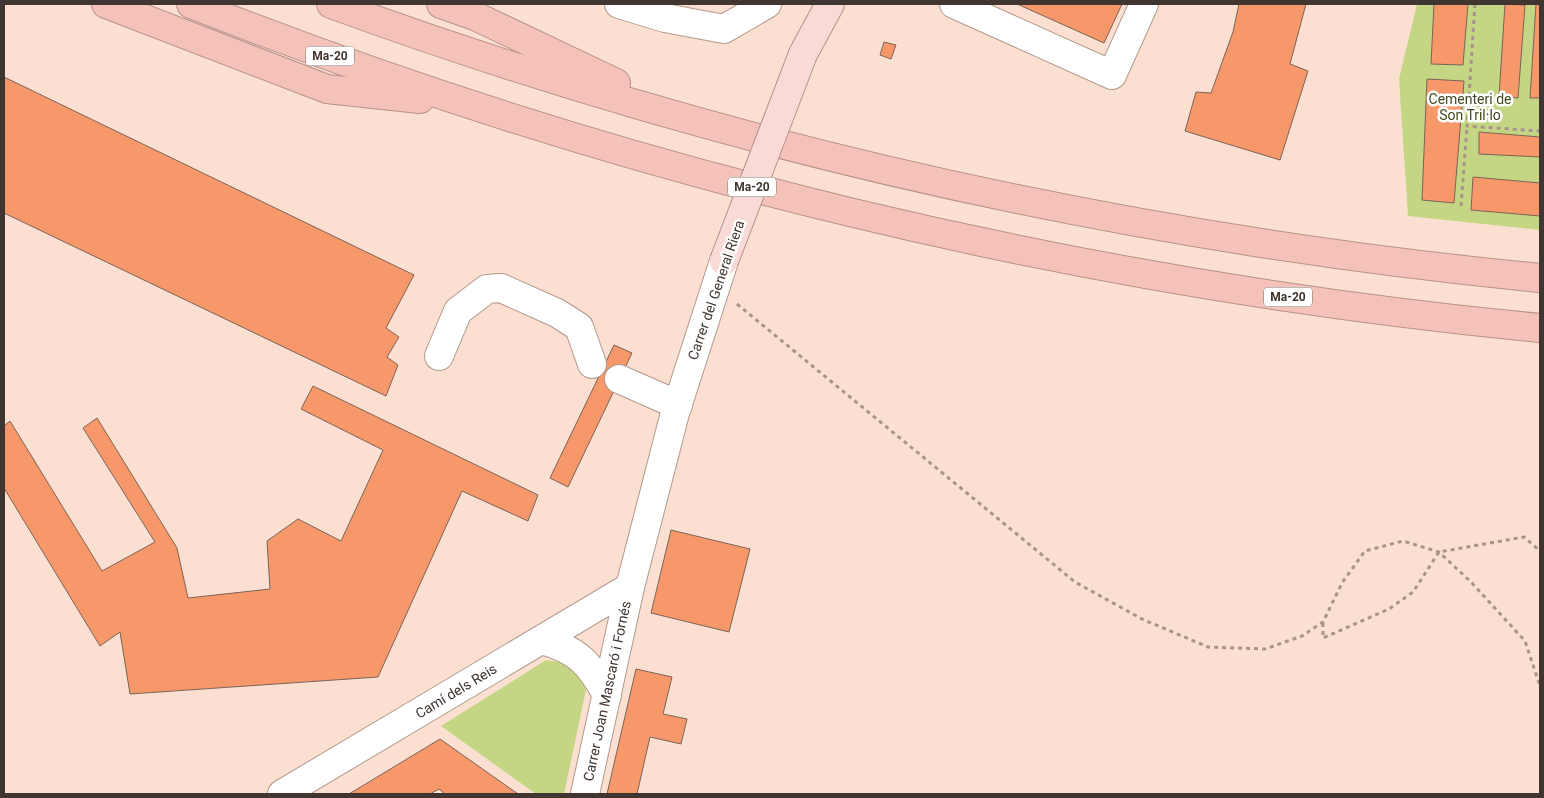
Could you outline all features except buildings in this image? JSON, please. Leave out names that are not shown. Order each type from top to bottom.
[{"type":"highway","points":[[106,4],[327,89],[471,105]]},
{"type":"highway","name":"Ma-20","points":[[191,4],[299,45],[471,105],[639,156],[804,201],[1028,252],[1156,276],[1396,312],[1540,328]]},
{"type":"highway","points":[[331,4],[521,69],[694,120],[876,168],[1112,218],[1353,256],[1540,278]]},
{"type":"highway","points":[[442,4],[475,16],[694,120]]},
{"type":"main road","name":"Carrer del General Riera","points":[[724,261],[804,54],[830,4]]},
{"type":"street","points":[[619,4],[665,18],[724,29],[767,4]]},
{"type":"street","points":[[954,4],[1112,75],[1144,4]]},
{"type":"street","name":"Carrer del General Riera","points":[[630,587],[678,405],[724,261]]},
{"type":"street","points":[[439,356],[458,311],[487,289],[501,288],[558,313],[579,327],[592,364]]},
{"type":"street","points":[[619,379],[678,405]]},
{"type":"street","name":"Camí dels Reis","points":[[282,794],[630,587]]},
{"type":"street","name":"Carrer Joan Mascaró i Fornés","points":[[585,794],[630,587]]},
{"type":"street","points":[[542,640],[564,646],[593,669],[607,694]]},
{"type":"path","points":[[1461,206],[1475,4]]},
{"type":"path","points":[[1467,126],[1540,131]]},
{"type":"path","points":[[716,287],[1075,582],[1142,619],[1208,647],[1265,649],[1302,636],[1323,622]]},
{"type":"path","points":[[1540,551],[1524,537],[1439,552],[1413,592],[1389,609],[1323,638],[1323,622],[1342,583],[1365,551],[1403,541],[1439,552],[1471,582],[1525,642],[1540,686]]},
{"type":"green space","name":"Cementeri de Son Tril·lo","points":[[1417,4],[1540,4],[1540,230],[1408,216],[1399,79]]},
{"type":"green space","points":[[546,660],[570,664],[587,685],[564,794],[536,794],[441,726]]}]
